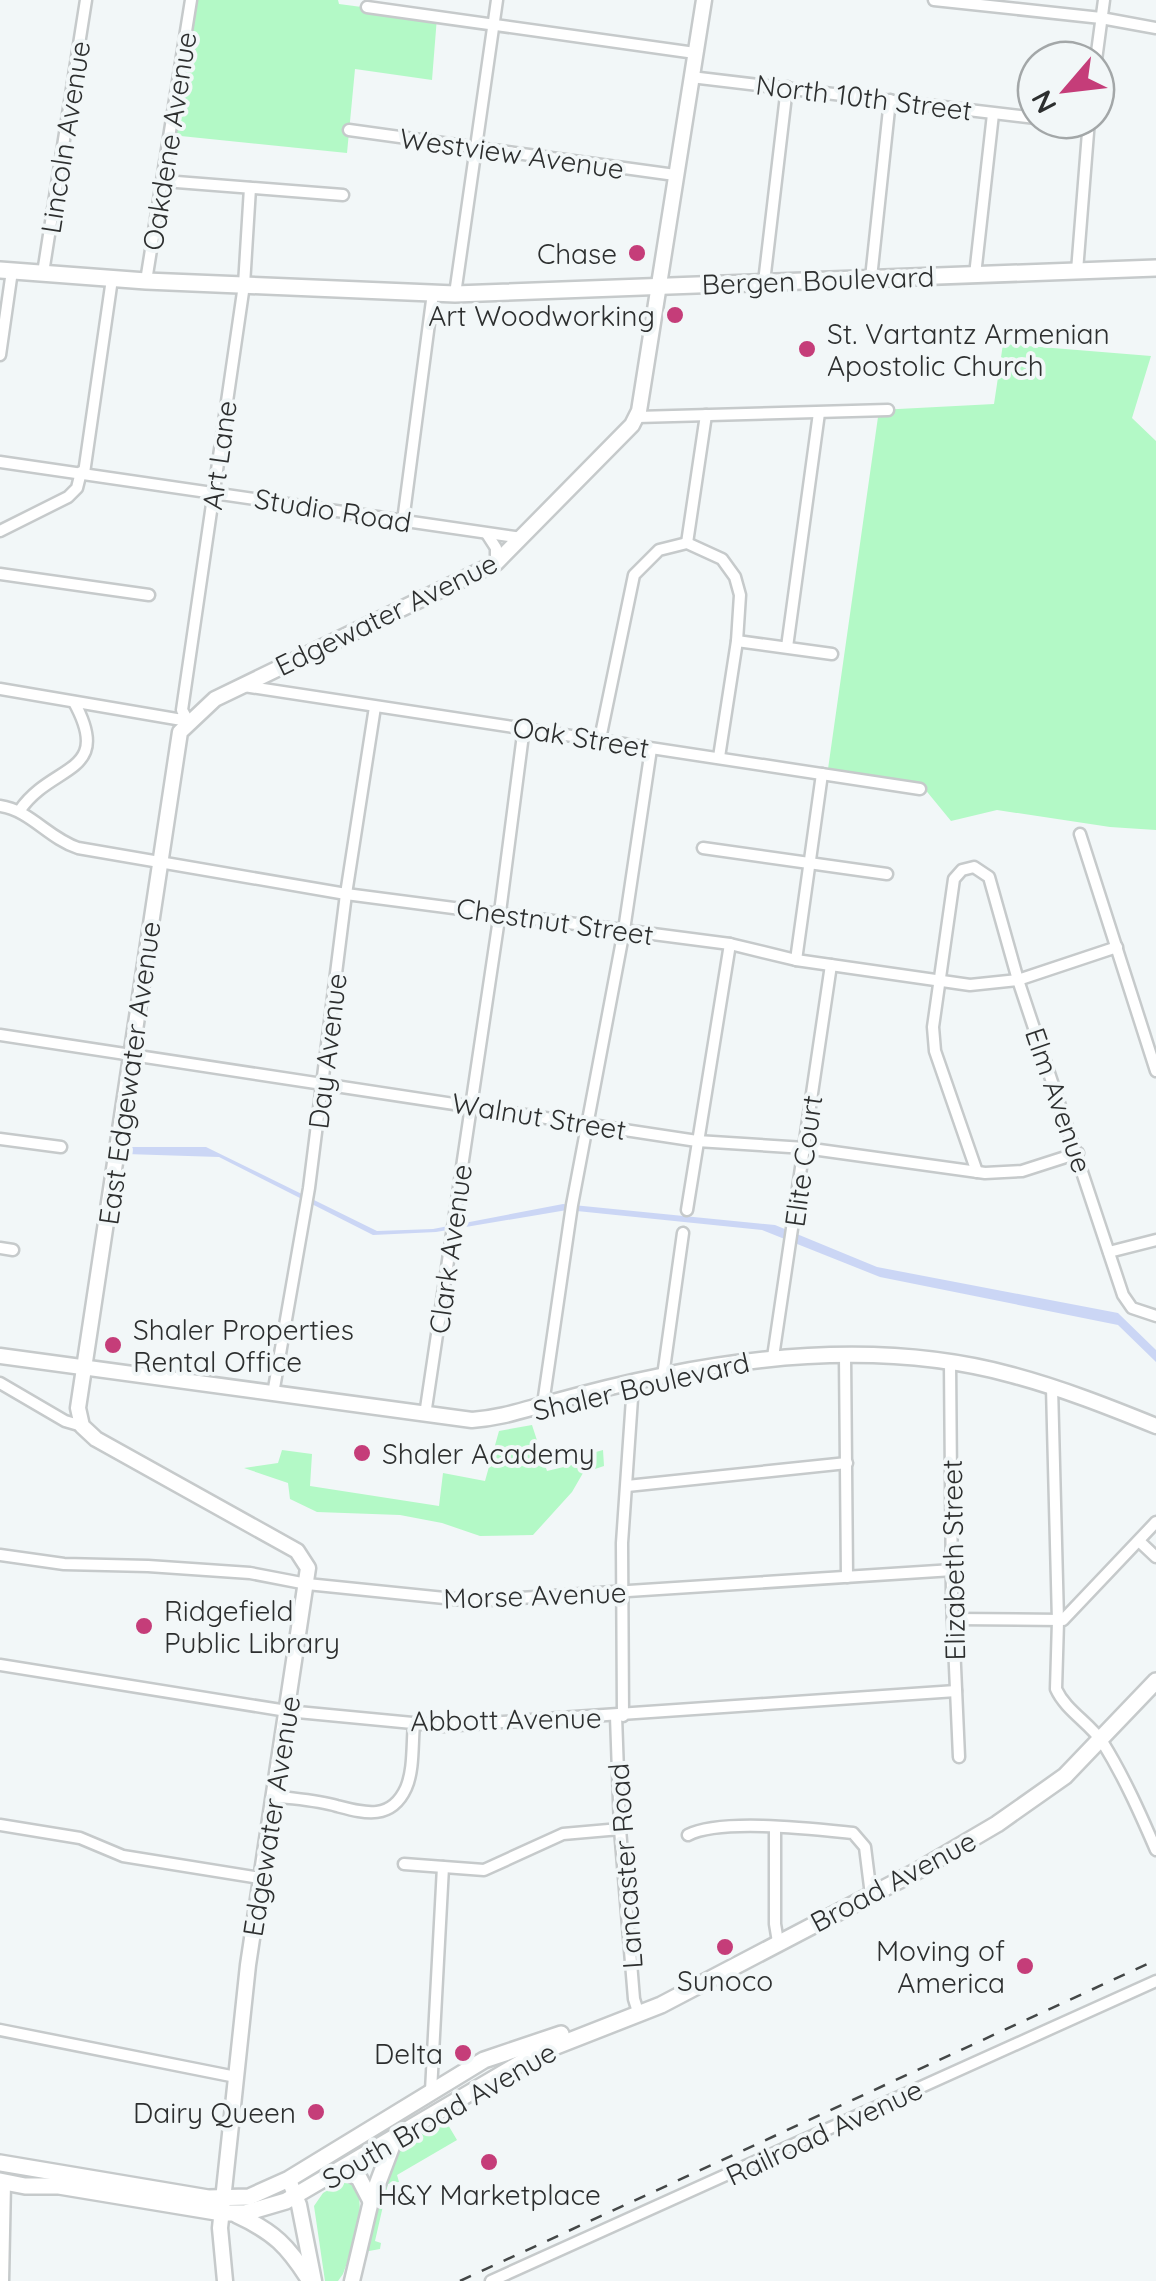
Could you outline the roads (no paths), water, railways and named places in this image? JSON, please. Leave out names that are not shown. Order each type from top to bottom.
[{"type":"main road","name":"Bergen Boulevard","points":[[6,271],[146,282],[455,294],[1156,268]]},
{"type":"main road","name":"Broad Avenue","points":[[595,2029],[639,2015],[918,1871],[1020,1810],[1065,1776],[1156,1680]]},
{"type":"main road","name":"South Broad Avenue","points":[[57,2173],[226,2208],[289,2179],[431,2091],[512,2049],[560,2034],[595,2029]]},
{"type":"main road","name":"South Broad Avenue","points":[[2,2182],[264,2209],[297,2196],[536,2054],[595,2029]]},
{"type":"main road","points":[[430,2117],[434,2105],[431,2091]]},
{"type":"main road","points":[[371,2201],[394,2140]]},
{"type":"main road","points":[[0,2163],[57,2173]]},
{"type":"main road","points":[[344,2169],[362,2182],[371,2201]]},
{"type":"main road","points":[[2,2182],[57,2173]]},
{"type":"main road","points":[[226,2208],[274,2234],[312,2281]]},
{"type":"street","name":"Lincoln Avenue","points":[[43,273],[86,0]]},
{"type":"street","name":"Oakdene Avenue","points":[[146,282],[191,0]]},
{"type":"street","points":[[455,294],[497,0]]},
{"type":"street","name":"Edgewater Avenue","points":[[188,721],[215,699],[241,685],[496,564],[626,433],[637,416],[704,0]]},
{"type":"street","points":[[934,0],[1156,28]]},
{"type":"street","points":[[1098,40],[1104,0]]},
{"type":"street","points":[[367,8],[696,53]]},
{"type":"street","name":"North 10th Street","points":[[691,78],[1016,116]]},
{"type":"street","points":[[764,282],[787,87]]},
{"type":"street","points":[[871,278],[890,100]]},
{"type":"street","points":[[975,275],[992,114]]},
{"type":"street","name":"Westview Avenue","points":[[349,130],[676,175]]},
{"type":"street","points":[[1076,271],[1087,140]]},
{"type":"street","points":[[164,181],[343,195]]},
{"type":"street","name":"Art Lane","points":[[188,721],[182,710],[244,285],[250,188]]},
{"type":"street","points":[[0,355],[6,271]]},
{"type":"street","name":"Oakdene Avenue","points":[[82,472],[112,279]]},
{"type":"street","points":[[403,522],[433,292]]},
{"type":"street","points":[[637,416],[888,410]]},
{"type":"street","points":[[787,648],[819,412]]},
{"type":"street","points":[[687,543],[706,416]]},
{"type":"street","name":"Studio Road","points":[[0,462],[523,538]]},
{"type":"street","points":[[0,531],[68,496],[82,472]]},
{"type":"street","points":[[487,534],[496,548],[496,564]]},
{"type":"street","points":[[600,739],[634,575],[659,550],[687,543],[722,559],[735,577],[741,607],[719,757]]},
{"type":"street","points":[[0,574],[149,594]]},
{"type":"street","points":[[737,640],[832,654]]},
{"type":"street","name":"Oak Street","points":[[241,685],[920,789]]},
{"type":"street","points":[[0,689],[188,721]]},
{"type":"street","points":[[20,810],[31,794],[76,764],[86,751],[89,734],[74,702]]},
{"type":"street","name":"Day Avenue","points":[[274,1394],[309,1188],[346,894],[375,708]]},
{"type":"street","name":"East Edgewater Avenue","points":[[82,1426],[78,1408],[130,1055],[180,732],[188,721]]},
{"type":"street","name":"Clark Avenue","points":[[425,1415],[524,728]]},
{"type":"street","points":[[543,1404],[572,1208],[624,930],[651,749]]},
{"type":"street","points":[[796,960],[822,774]]},
{"type":"street","name":"Chestnut Street","points":[[0,806],[20,810],[64,843],[346,894],[730,944],[796,960],[970,985],[1018,980],[1118,947]]},
{"type":"street","points":[[1080,834],[1156,1071]]},
{"type":"street","points":[[703,848],[887,874]]},
{"type":"street","name":"Elm Avenue","points":[[939,981],[954,880],[968,867],[980,868],[989,877],[1018,980],[1126,1302],[1138,1311],[1156,1316]]},
{"type":"street","points":[[687,1210],[730,944]]},
{"type":"street","name":"Elite Court","points":[[773,1357],[831,965]]},
{"type":"street","points":[[939,981],[933,1026],[935,1051],[977,1172]]},
{"type":"street","name":"Walnut Street","points":[[0,1035],[697,1141],[804,1148],[977,1172],[1022,1171],[1078,1153]]},
{"type":"street","points":[[0,1139],[61,1148]]},
{"type":"street","points":[[663,1376],[684,1233]]},
{"type":"street","points":[[1109,1252],[1156,1240]]},
{"type":"street","points":[[0,1248],[13,1250]]},
{"type":"street","name":"Shaler Boulevard","points":[[0,1356],[472,1420],[506,1418],[543,1404],[663,1376],[773,1357],[845,1356],[950,1363],[1052,1387],[1156,1426]]},
{"type":"street","points":[[845,1356],[847,1577]]},
{"type":"street","name":"Elizabeth Street","points":[[950,1363],[953,1619],[960,1758]]},
{"type":"street","points":[[0,1383],[297,1551],[308,1568],[308,1584]]},
{"type":"street","name":"Lancaster Road","points":[[634,1384],[619,1716],[620,1829],[634,1999],[639,2015]]},
{"type":"street","points":[[1052,1387],[1056,1689],[1060,1699],[1102,1740],[1122,1773],[1156,1850]]},
{"type":"street","points":[[627,1486],[847,1463]]},
{"type":"street","points":[[953,1619],[1058,1621],[1070,1616],[1156,1522]]},
{"type":"street","points":[[1139,1541],[1156,1557]]},
{"type":"street","name":"Morse Avenue","points":[[0,1555],[64,1564],[250,1573],[308,1584],[474,1601],[952,1570]]},
{"type":"street","name":"Edgewater Avenue","points":[[225,2281],[236,2077],[260,1878],[308,1584]]},
{"type":"street","name":"Abbott Avenue","points":[[0,1665],[287,1711],[475,1726],[956,1691]]},
{"type":"street","points":[[274,1796],[340,1806],[360,1814],[382,1811],[399,1799],[408,1782],[414,1724]]},
{"type":"street","points":[[0,1825],[84,1840],[123,1856],[260,1878]]},
{"type":"street","points":[[688,1835],[710,1828],[856,1834],[865,1847],[871,1895]]},
{"type":"street","points":[[775,1828],[774,1920],[778,1942]]},
{"type":"street","points":[[404,1864],[484,1870],[567,1833],[620,1829]]},
{"type":"street","points":[[431,2091],[444,1868]]},
{"type":"street","name":"Railroad Avenue","points":[[491,2281],[1156,1981]]},
{"type":"street","points":[[0,2030],[236,2077]]},
{"type":"street","points":[[289,2179],[297,2196],[312,2281]]},
{"type":"street","points":[[2,2182],[3,2281]]},
{"type":"street","points":[[352,2281],[371,2201]]},
{"type":"water","points":[[127,1147],[206,1147],[377,1231],[433,1229],[563,1204],[775,1225],[877,1267],[1118,1313],[1156,1350],[1156,1362],[1118,1325],[880,1277],[762,1230],[567,1210],[436,1232],[373,1235],[219,1157],[126,1154]]},
{"type":"railway","points":[[460,2281],[1156,1960]]},
{"type":"place","name":"Chase","points":[[637,253]]},
{"type":"place","name":"Art Woodworking","points":[[675,315]]},
{"type":"place","name":"St. Vartantz Armenian Apostolic Church","points":[[807,349]]},
{"type":"place","name":"Shaler Properties Rental Office","points":[[113,1345]]},
{"type":"place","name":"Shaler Academy","points":[[362,1453]]},
{"type":"place","name":"Ridgefield Public Library","points":[[144,1626]]},
{"type":"place","name":"Sunoco","points":[[725,1947]]},
{"type":"place","name":"Moving of America","points":[[1025,1966]]},
{"type":"place","name":"Delta","points":[[463,2053]]},
{"type":"place","name":"Dairy Queen","points":[[316,2112]]},
{"type":"place","name":"H&Y Marketplace","points":[[489,2162]]}]
